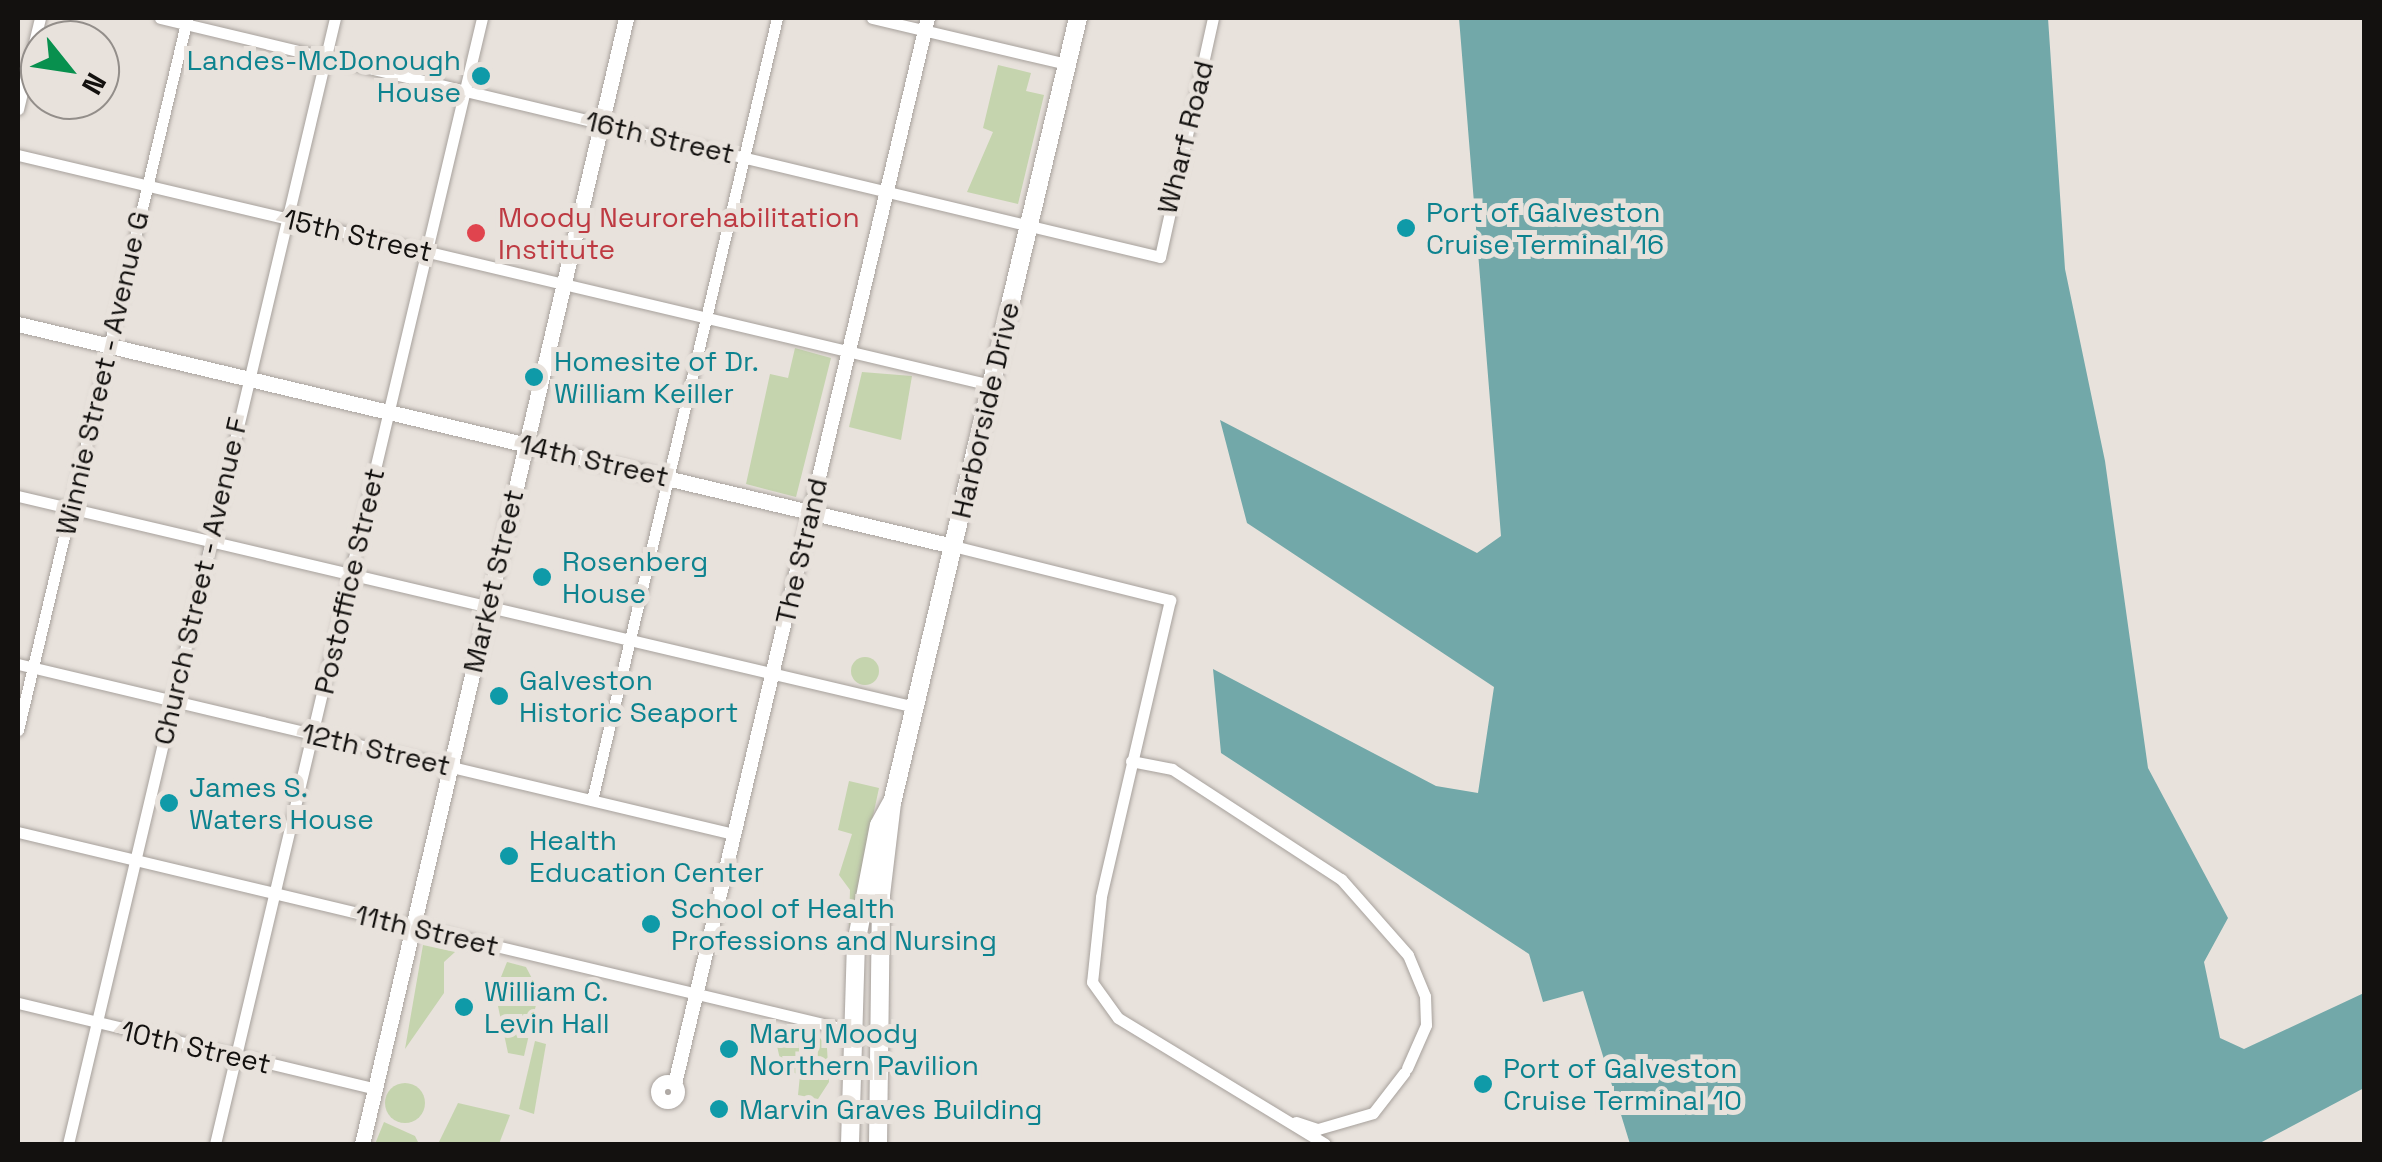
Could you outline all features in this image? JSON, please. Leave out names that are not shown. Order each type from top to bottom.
[{"type":"main road","name":"Market Street","points":[[362,1144],[626,18]]},
{"type":"main road","name":"Harborside Drive","points":[[878,1144],[880,895],[892,803],[1078,18]]},
{"type":"main road","name":"14th Street","points":[[18,324],[953,546]]},
{"type":"main road","name":"Harborside Drive","points":[[850,1144],[856,944],[878,825],[892,803]]},
{"type":"street","points":[[18,108],[40,18]]},
{"type":"street","name":"16th Street","points":[[160,18],[187,21],[1160,258]]},
{"type":"street","name":"Church Street - Avenue F","points":[[68,1144],[335,18]]},
{"type":"street","name":"Postoffice Street","points":[[215,1144],[482,18]]},
{"type":"street","points":[[592,800],[776,18]]},
{"type":"street","points":[[872,18],[926,24],[1067,64]]},
{"type":"street","name":"Wharf Road","points":[[1160,258],[1214,18]]},
{"type":"street","name":"Winnie Street - Avenue G","points":[[18,730],[187,21]]},
{"type":"street","name":"The Strand","points":[[675,1084],[926,24]]},
{"type":"street","name":"15th Street","points":[[18,155],[991,384]]},
{"type":"street","points":[[18,496],[914,707]]},
{"type":"street","name":"14th Street","points":[[953,546],[1170,600],[1131,761]]},
{"type":"street","name":"12th Street","points":[[18,664],[734,834]]},
{"type":"street","points":[[1281,1118],[1344,1125],[1373,1113],[1405,1070],[1426,1025],[1425,996],[1408,955],[1341,879],[1172,769],[1131,761],[1089,959],[1092,982],[1118,1018],[1281,1118],[1324,1144]]},
{"type":"street","name":"11th Street","points":[[18,832],[836,1027]]},
{"type":"street","name":"10th Street","points":[[18,1002],[375,1090]]},
{"type":"green space","points":[[998,65],[1031,73],[1026,91],[1044,95],[1018,204],[967,192],[993,132],[983,128]]},
{"type":"green space","points":[[795,348],[831,358],[796,497],[746,484],[770,374],[788,378]]},
{"type":"green space","points":[[862,372],[912,376],[901,440],[849,427]]},
{"type":"green space","points":[[865,657],[875,661],[879,671],[875,681],[865,685],[855,681],[851,671],[855,661]]},
{"type":"green space","points":[[849,781],[879,788],[849,928],[850,890],[839,875],[852,834],[838,830]]},
{"type":"green space","points":[[423,945],[455,952],[444,962],[444,993],[405,1049]]},
{"type":"green space","points":[[507,962],[526,967],[539,992],[524,1056],[508,1053],[495,992]]},
{"type":"green space","points":[[772,1024],[818,1035],[827,1048],[829,1082],[818,1099],[798,1095],[800,1075],[782,1068]]},
{"type":"green space","points":[[535,1041],[546,1044],[534,1114],[519,1109]]},
{"type":"green space","points":[[405,1083],[419,1089],[425,1103],[419,1117],[405,1123],[391,1117],[385,1103],[391,1089]]},
{"type":"green space","points":[[458,1103],[510,1115],[499,1144],[438,1144]]},
{"type":"green space","points":[[384,1122],[415,1136],[419,1144],[375,1144]]},
{"type":"water","points":[[1459,18],[2048,18],[2065,269],[2105,461],[2148,768],[2228,918],[2204,962],[2220,1038],[2244,1049],[2364,993],[2364,1088],[2258,1144],[1630,1144],[1583,991],[1543,1002],[1529,954],[1221,753],[1213,669],[1436,786],[1478,793],[1494,687],[1247,523],[1220,420],[1477,553],[1501,536]]},
{"type":"place","name":"Landes-McDonough House","points":[[481,76]]},
{"type":"place","name":"Port of Galveston Cruise Terminal 16","points":[[1406,228]]},
{"type":"place","name":"Moody Neurorehabilitation Institute","points":[[476,233]]},
{"type":"place","name":"Homesite of Dr. William Keiller","points":[[534,377]]},
{"type":"place","name":"Rosenberg House","points":[[542,577]]},
{"type":"place","name":"Galveston Historic Seaport","points":[[499,696]]},
{"type":"place","name":"James S. Waters House","points":[[169,803]]},
{"type":"place","name":"Health Education Center","points":[[509,856]]},
{"type":"place","name":"School of Health Professions and Nursing","points":[[651,924]]},
{"type":"place","name":"William C. Levin Hall","points":[[464,1007]]},
{"type":"place","name":"Mary Moody Northern Pavilion","points":[[729,1049]]},
{"type":"place","name":"Port of Galveston Cruise Terminal 10","points":[[1483,1084]]},
{"type":"place","name":"Marvin Graves Building","points":[[719,1109]]}]
